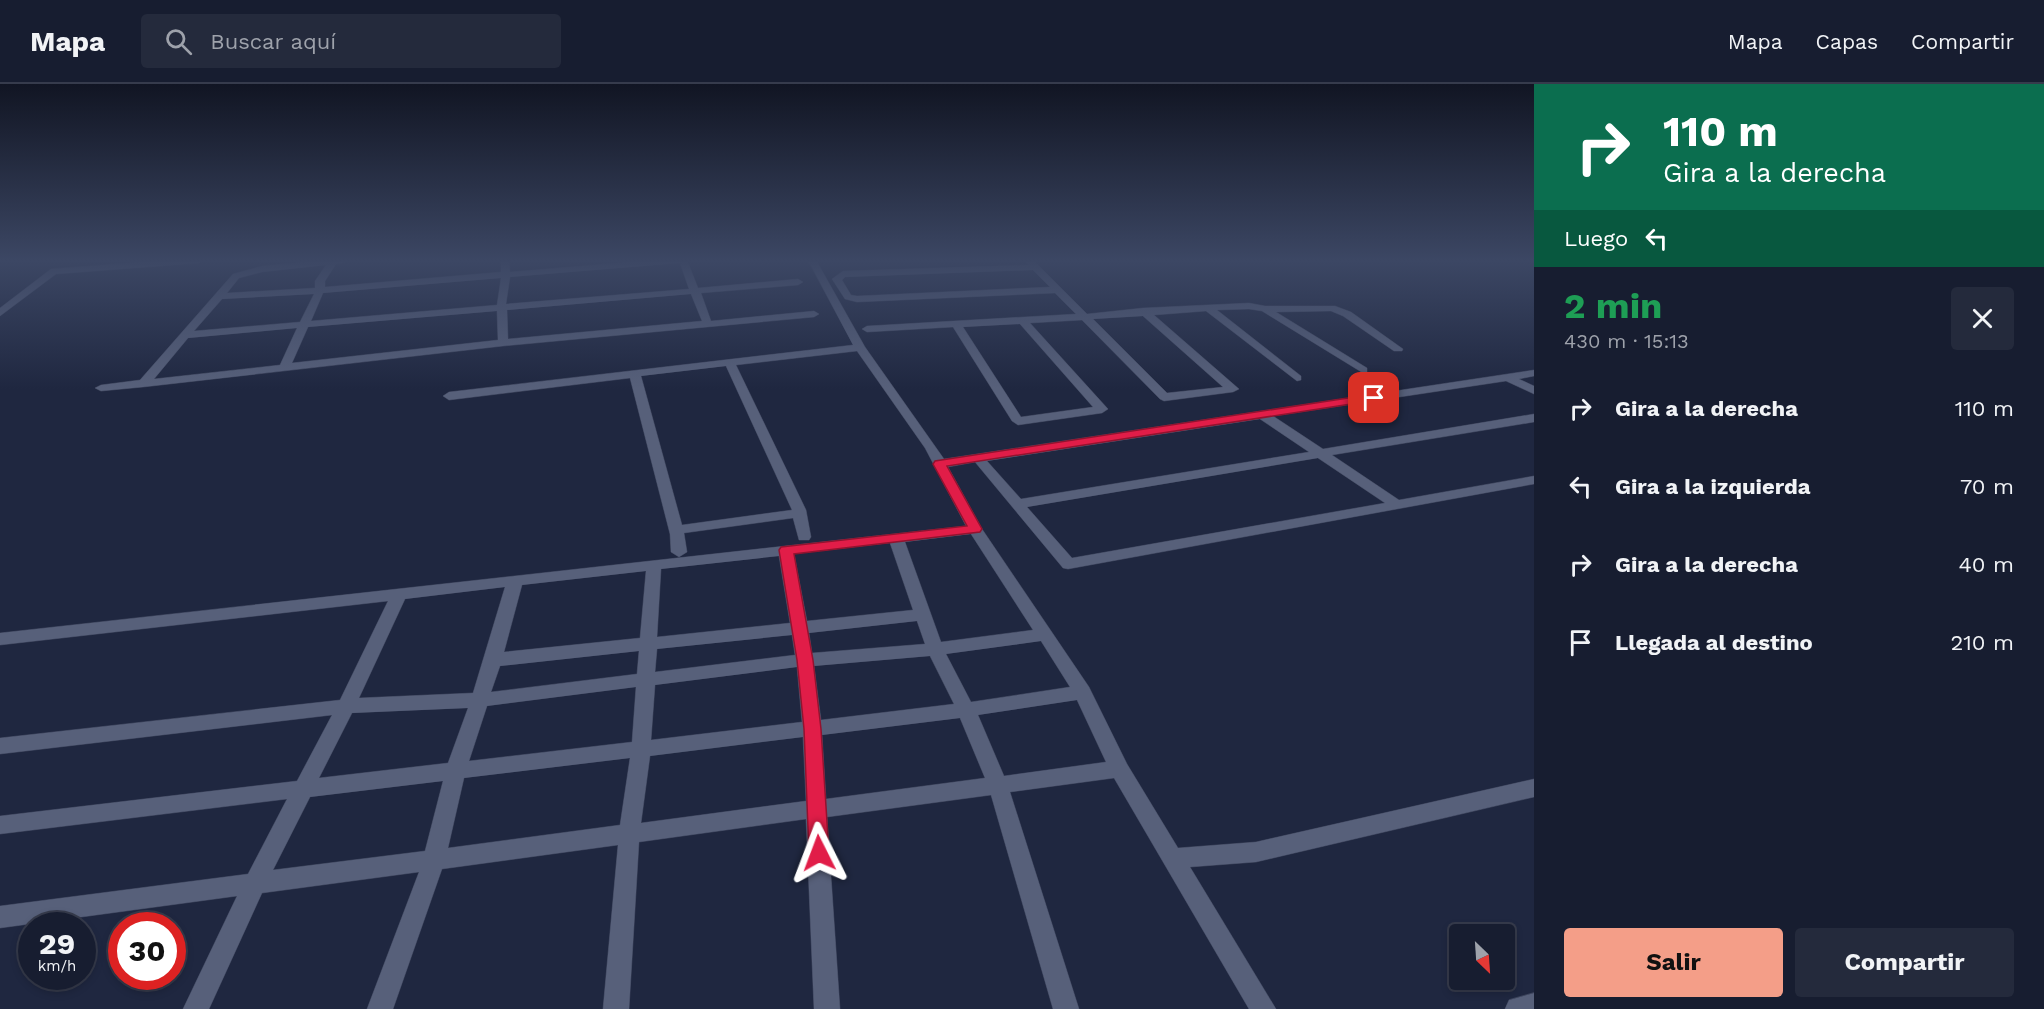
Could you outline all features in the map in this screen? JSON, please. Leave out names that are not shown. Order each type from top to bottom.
[{"type":"street","points":[[0,313],[12,303]]},
{"type":"street","points":[[143,384],[211,303]]},
{"type":"street","points":[[284,369],[305,325],[312,303]]},
{"type":"street","points":[[502,303],[503,343]]},
{"type":"street","points":[[186,334],[557,303]]},
{"type":"street","points":[[700,303],[708,325]]},
{"type":"street","points":[[836,303],[860,347],[931,448],[975,529],[1083,692],[1119,769],[1263,1009]]},
{"type":"street","points":[[1070,303],[1164,397],[1233,389],[1143,311]]},
{"type":"street","points":[[867,329],[1249,306],[1265,309],[1332,308],[1347,314],[1398,349]]},
{"type":"street","points":[[1208,308],[1297,378]]},
{"type":"street","points":[[1265,309],[1363,370]]},
{"type":"street","points":[[101,388],[503,343],[814,314]]},
{"type":"street","points":[[956,324],[1018,421],[1102,409],[1023,321]]},
{"type":"street","points":[[449,396],[860,347]]},
{"type":"street","points":[[730,363],[800,513],[804,537]]},
{"type":"street","points":[[939,464],[1534,373]]},
{"type":"street","points":[[635,374],[676,530],[679,552]]},
{"type":"street","points":[[1507,377],[1534,391]]},
{"type":"street","points":[[1263,415],[1396,504]]},
{"type":"street","points":[[1017,504],[1534,418]]},
{"type":"street","points":[[978,458],[1068,564],[1534,480]]},
{"type":"street","points":[[676,530],[800,513]]},
{"type":"street","points":[[0,639],[975,529]]},
{"type":"street","points":[[896,538],[935,649],[966,710],[998,785],[1066,1009]]},
{"type":"street","points":[[786,550],[805,660],[812,729],[827,1009]]},
{"type":"street","points":[[616,1009],[629,835],[641,749],[654,565]]},
{"type":"street","points":[[380,1009],[434,860],[456,770],[493,660],[515,581]]},
{"type":"street","points":[[196,1009],[255,883],[346,706],[399,594]]},
{"type":"street","points":[[493,660],[923,615]]},
{"type":"street","points":[[0,746],[346,706],[480,700],[805,660],[935,649],[1044,635]]},
{"type":"street","points":[[0,825],[305,787],[812,729],[966,710],[1083,692]]},
{"type":"street","points":[[0,917],[1119,769]]},
{"type":"street","points":[[1173,858],[1256,852],[1534,788]]},
{"type":"street","points":[[1518,1009],[1534,1005]]},
{"type":"route","points":[[819,853],[812,729],[805,660],[786,550],[975,529],[939,464],[1374,398]]}]
